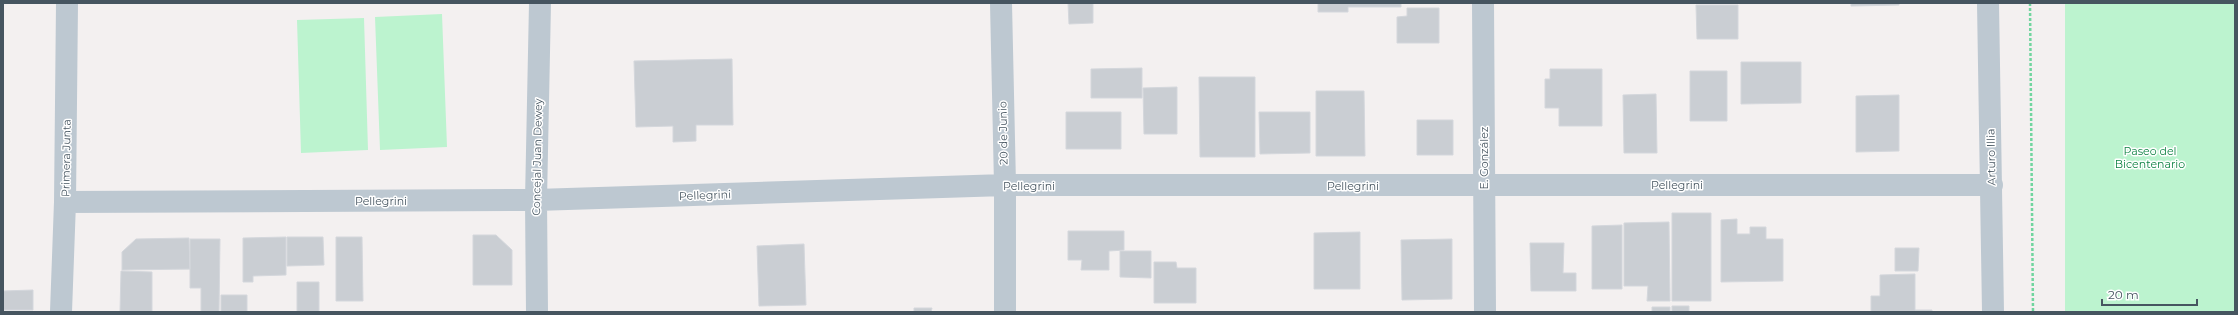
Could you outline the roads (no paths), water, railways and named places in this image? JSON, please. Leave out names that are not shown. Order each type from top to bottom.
[{"type":"street","name":"Primera Junta","points":[[61,312],[65,202],[67,3]]},
{"type":"street","name":"Concejal Juan Dewey","points":[[537,312],[536,200],[540,3]]},
{"type":"street","name":"20 de Junio","points":[[1001,3],[1005,185],[1005,312]]},
{"type":"street","name":"E. González","points":[[1483,3],[1485,312]]},
{"type":"street","name":"Arturo Illia","points":[[1988,3],[1993,312]]},
{"type":"street","name":"Pellegrini","points":[[65,202],[536,200],[1005,185],[1992,185]]},
{"type":"park label","name":"Paseo del Bicentenario","points":[[2150,157]]}]
